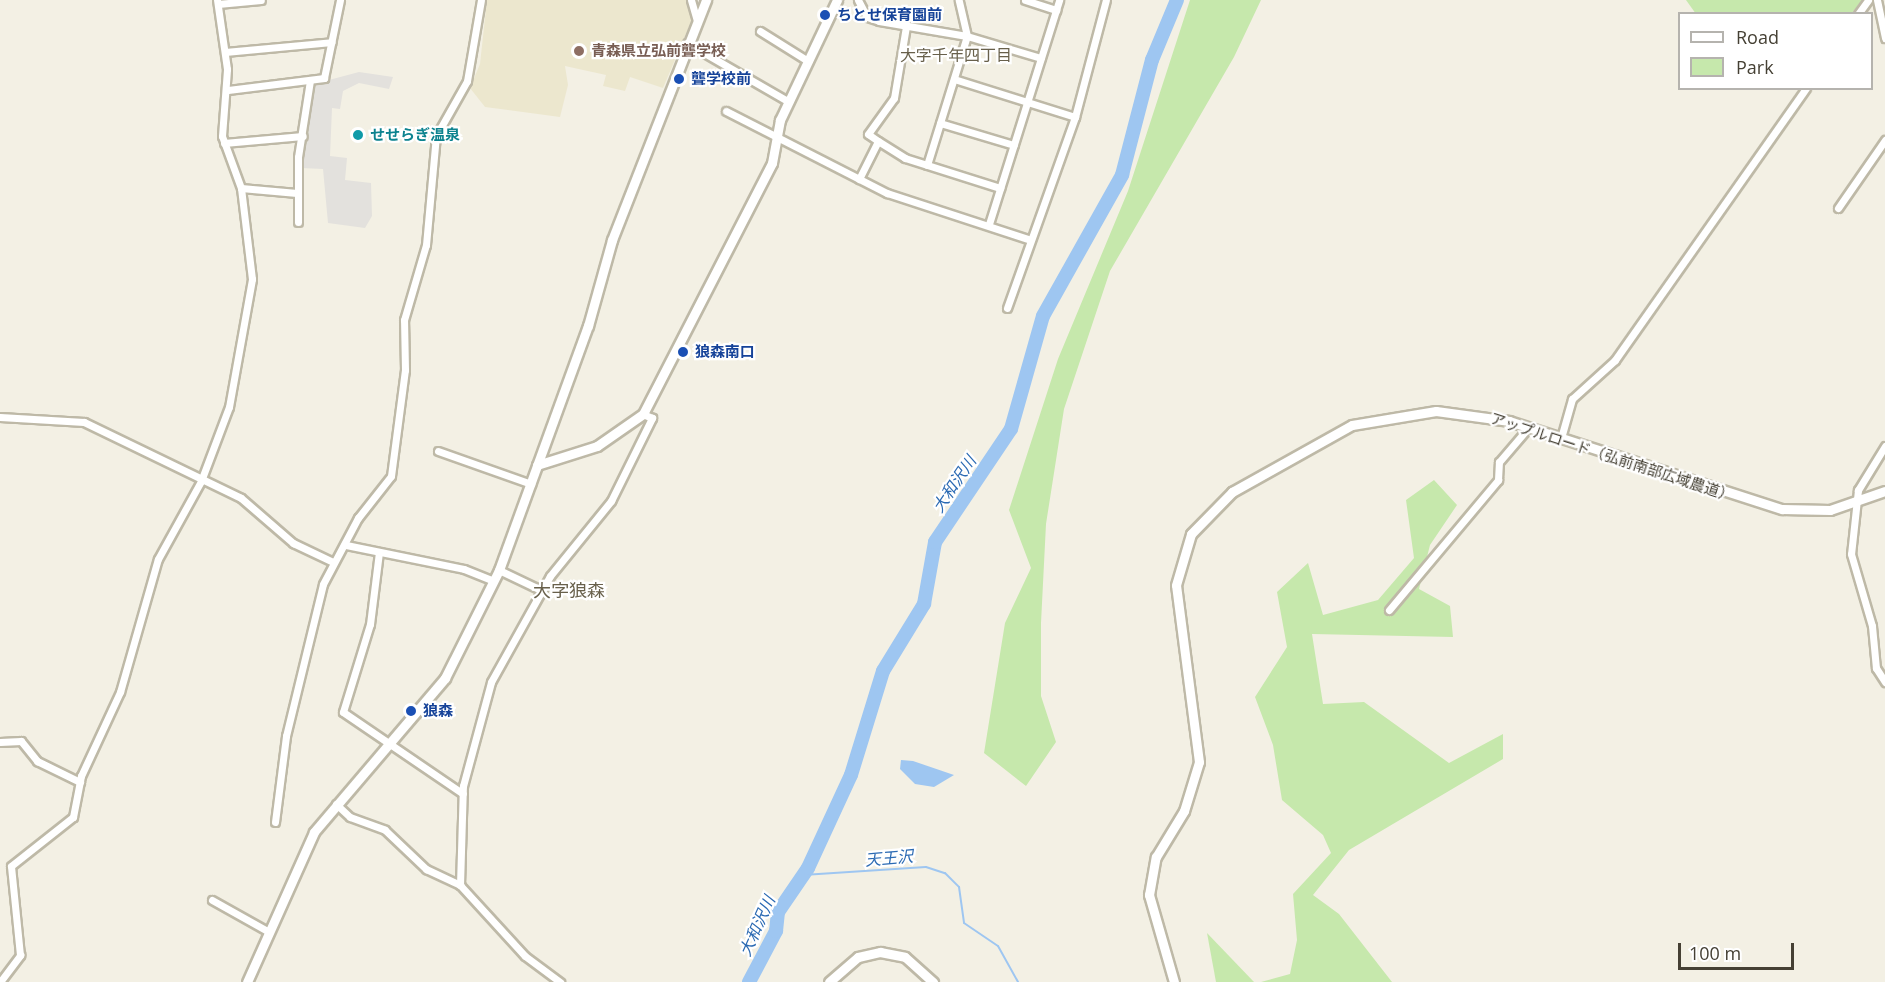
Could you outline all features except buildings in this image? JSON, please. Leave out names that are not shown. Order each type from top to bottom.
[{"type":"street","points":[[0,982],[20,955],[11,866],[61,831],[79,804],[80,782],[120,692],[158,559],[201,481],[229,407],[252,279],[241,188],[224,143],[228,90],[218,2],[261,0]]},
{"type":"street","points":[[228,90],[324,78],[340,0]]},
{"type":"street","points":[[275,822],[288,725],[333,562],[346,545],[358,518],[391,476],[405,370],[404,320],[426,245],[436,135],[467,81],[481,0]]},
{"type":"street","points":[[691,0],[697,21]]},
{"type":"street","points":[[247,982],[309,841],[336,804],[389,745],[451,669],[499,570],[531,484],[612,240],[687,43],[706,0]]},
{"type":"street","points":[[537,465],[597,446],[643,414],[772,163],[774,136],[837,0]]},
{"type":"street","points":[[858,0],[867,17],[967,36],[1041,58]]},
{"type":"street","points":[[927,165],[967,36],[959,0]]},
{"type":"street","points":[[1025,0],[1056,10]]},
{"type":"street","points":[[989,224],[1059,0]]},
{"type":"street","points":[[1007,308],[1075,117],[1106,0]]},
{"type":"street","points":[[1877,0],[1885,38]]},
{"type":"street","points":[[906,26],[894,98],[868,134],[927,165],[1000,188]]},
{"type":"street","points":[[760,31],[808,61]]},
{"type":"street","points":[[225,52],[332,42]]},
{"type":"street","points":[[687,43],[789,102]]},
{"type":"street","points":[[954,79],[1075,117]]},
{"type":"street","points":[[297,222],[297,192],[310,80]]},
{"type":"street","points":[[1561,438],[1572,399],[1615,360],[1805,90]]},
{"type":"street","points":[[726,111],[859,179],[1031,240]]},
{"type":"street","points":[[940,123],[1014,145]]},
{"type":"street","points":[[224,143],[303,136]]},
{"type":"street","points":[[1838,208],[1885,140]]},
{"type":"street","points":[[859,179],[878,141]]},
{"type":"street","points":[[241,188],[297,192]]},
{"type":"street","name":"アップルロード（弘前南部広域農道）","points":[[1174,982],[1153,918],[1149,876],[1188,802],[1199,762],[1176,601],[1178,570],[1191,534],[1232,492],[1352,425],[1436,411],[1487,415],[1529,427],[1758,505],[1808,512],[1858,504],[1885,491]]},
{"type":"street","points":[[460,885],[463,794],[491,682],[541,590],[611,501],[652,418],[643,414]]},
{"type":"street","points":[[0,417],[84,422],[201,481],[241,498],[293,543],[333,562]]},
{"type":"street","points":[[1389,610],[1498,480],[1499,462],[1529,427]]},
{"type":"street","points":[[1885,446],[1857,490],[1858,504],[1851,554],[1872,626],[1876,668],[1885,682]]},
{"type":"street","points":[[438,451],[531,484]]},
{"type":"street","points":[[346,545],[464,569],[493,580]]},
{"type":"street","points":[[379,552],[370,624],[342,705],[345,716],[463,794]]},
{"type":"street","points":[[499,570],[541,590]]},
{"type":"street","points":[[0,742],[21,741],[37,761],[80,782]]},
{"type":"street","points":[[336,804],[350,817],[385,830],[426,869],[460,885],[525,956],[560,982]]},
{"type":"street","points":[[212,900],[269,932]]},
{"type":"street","points":[[829,982],[852,960],[880,952],[905,957],[933,982]]},
{"type":"shaded area","name":"青森県立弘前聾学校","points":[[487,0],[689,0],[694,15],[663,88],[630,77],[625,91],[603,86],[606,75],[565,66],[568,85],[560,117],[485,107],[470,88],[480,64]]},
{"type":"shaded area","points":[[359,72],[393,77],[389,89],[359,83],[343,91],[340,109],[332,108],[330,156],[347,158],[345,180],[371,183],[372,216],[365,228],[328,223],[323,169],[301,168],[314,84]]},
{"type":"green space","points":[[1190,0],[1261,0],[1234,57],[1110,271],[1064,409],[1046,524],[1041,623],[1041,696],[1056,742],[1026,786],[984,753],[1005,623],[1031,568],[1009,510],[1058,359],[1128,191]]},
{"type":"green space","points":[[1686,0],[1862,0],[1853,12],[1695,12]]},
{"type":"green space","points":[[1434,480],[1457,505],[1430,545],[1419,589],[1450,606],[1453,637],[1312,634],[1323,704],[1364,702],[1449,763],[1503,734],[1503,759],[1349,850],[1313,895],[1339,914],[1392,982],[1261,982],[1290,974],[1297,940],[1293,894],[1331,853],[1323,835],[1282,800],[1273,745],[1255,697],[1287,647],[1277,592],[1308,563],[1323,615],[1378,600],[1414,558],[1406,500]]},
{"type":"green space","points":[[1207,933],[1254,982],[1216,982]]},
{"type":"water","points":[[901,760],[913,761],[954,775],[934,787],[915,784],[900,769]]},
{"type":"waterway","name":"大和沢川","points":[[749,982],[776,931],[778,912],[808,868],[851,775],[883,671],[924,604],[935,542],[1011,429],[1043,316],[1122,175],[1152,60],[1177,0]]},
{"type":"waterway","name":"天王沢","points":[[803,875],[926,867],[945,873],[959,887],[964,923],[998,946],[1018,982]]},
{"type":"place","name":"ちとせ保育園前","points":[[825,15]]},
{"type":"place","name":"青森県立弘前聾学校","points":[[579,51]]},
{"type":"place","name":"聾学校前","points":[[679,79]]},
{"type":"place","name":"せせらぎ温泉","points":[[358,135]]},
{"type":"place","name":"狼森南口","points":[[683,352]]},
{"type":"place","name":"狼森","points":[[411,711]]},
{"type":"district","name":"大字千年四丁目","points":[[956,55]]},
{"type":"district","name":"大字狼森","points":[[569,590]]}]
